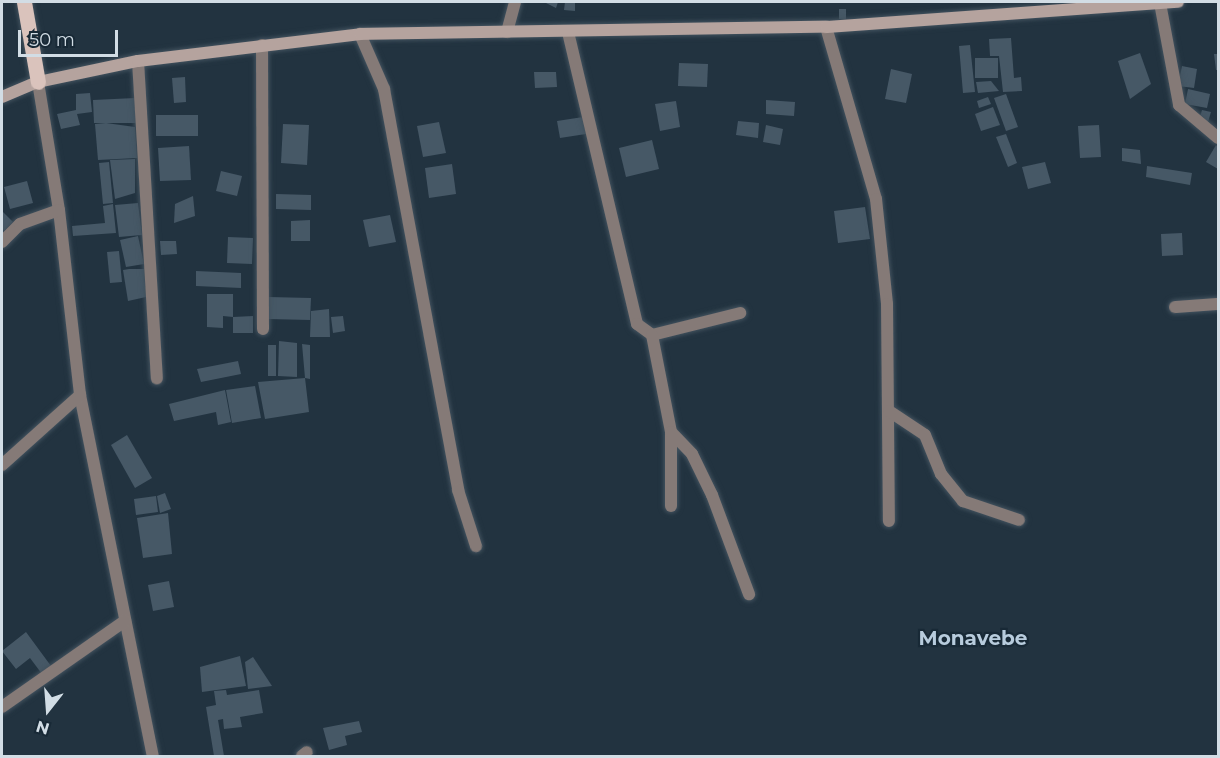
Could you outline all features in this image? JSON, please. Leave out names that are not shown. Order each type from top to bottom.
[{"type":"main road","points":[[24,2],[38,82]]},
{"type":"main road","points":[[2,97],[38,82],[138,62],[360,34],[826,27],[1178,2]]},
{"type":"street","points":[[507,32],[515,2]]},
{"type":"street","points":[[1160,3],[1179,105],[1218,138]]},
{"type":"street","points":[[826,27],[876,199],[887,304],[889,521]]},
{"type":"street","points":[[568,32],[612,201],[630,310],[652,335],[671,432],[671,506]]},
{"type":"street","points":[[360,34],[384,89],[458,490],[476,546]]},
{"type":"street","points":[[262,45],[264,329]]},
{"type":"street","points":[[138,62],[158,378]]},
{"type":"street","points":[[38,82],[59,210],[80,394],[153,756]]},
{"type":"street","points":[[2,242],[20,224],[59,210]]},
{"type":"street","points":[[1176,307],[1218,304]]},
{"type":"street","points":[[652,335],[740,313]]},
{"type":"street","points":[[2,465],[80,394]]},
{"type":"street","points":[[889,411],[925,435],[941,474],[963,501],[1019,520]]},
{"type":"street","points":[[671,432],[692,454],[707,485],[749,594]]},
{"type":"street","points":[[2,447],[14,453]]},
{"type":"street","points":[[2,707],[125,621]]},
{"type":"building","points":[[544,2],[558,2],[556,8]]},
{"type":"building","points":[[565,2],[575,2],[575,11],[564,10]]},
{"type":"building","points":[[839,9],[846,9],[846,19],[839,19]]},
{"type":"building","points":[[1011,38],[1014,78],[1021,77],[1022,91],[1003,92],[999,56],[990,56],[989,39]]},
{"type":"building","points":[[970,45],[975,92],[963,93],[959,46]]},
{"type":"building","points":[[1140,53],[1151,84],[1130,99],[1118,61]]},
{"type":"building","points":[[1214,54],[1218,54],[1218,70],[1216,70]]},
{"type":"building","points":[[975,58],[998,58],[998,78],[975,78]]},
{"type":"building","points":[[679,63],[708,64],[707,87],[678,86]]},
{"type":"building","points":[[1182,66],[1197,69],[1194,88],[1178,86]]},
{"type":"building","points":[[891,69],[912,74],[906,103],[885,99]]},
{"type":"building","points":[[534,72],[556,72],[557,87],[535,88]]},
{"type":"building","points":[[185,77],[186,102],[174,103],[172,78]]},
{"type":"building","points":[[991,81],[999,91],[978,93],[976,82]]},
{"type":"building","points":[[1188,89],[1210,94],[1207,108],[1185,104]]},
{"type":"building","points":[[90,93],[92,112],[77,114],[80,125],[61,129],[57,114],[76,110],[76,94]]},
{"type":"building","points":[[1006,94],[1018,127],[1006,131],[994,98]]},
{"type":"building","points":[[988,97],[991,104],[979,108],[977,101]]},
{"type":"building","points":[[135,98],[136,123],[94,123],[93,100]]},
{"type":"building","points":[[766,100],[795,102],[794,116],[766,114]]},
{"type":"building","points":[[676,101],[680,127],[660,131],[655,104]]},
{"type":"building","points":[[993,107],[1000,125],[981,131],[975,114]]},
{"type":"building","points":[[1202,110],[1211,112],[1208,122],[1199,120]]},
{"type":"building","points":[[156,115],[198,115],[198,136],[156,136]]},
{"type":"building","points":[[583,117],[586,134],[560,138],[557,121]]},
{"type":"building","points":[[738,121],[759,123],[758,138],[736,135]]},
{"type":"building","points":[[439,122],[446,153],[423,157],[417,126]]},
{"type":"building","points":[[106,123],[135,127],[137,158],[98,160],[95,124]]},
{"type":"building","points":[[283,124],[309,125],[307,165],[281,163]]},
{"type":"building","points":[[766,125],[783,129],[780,145],[763,142]]},
{"type":"building","points":[[1099,125],[1101,157],[1080,158],[1078,126]]},
{"type":"building","points":[[1006,134],[1017,163],[1008,167],[996,137]]},
{"type":"building","points":[[652,140],[659,169],[626,177],[619,148]]},
{"type":"building","points":[[1216,145],[1218,147],[1218,169],[1206,162]]},
{"type":"building","points":[[189,146],[191,180],[160,181],[158,148]]},
{"type":"building","points":[[1122,148],[1140,150],[1141,164],[1122,161]]},
{"type":"building","points":[[135,159],[135,193],[115,199],[110,160]]},
{"type":"building","points":[[109,162],[113,203],[103,204],[99,163]]},
{"type":"building","points":[[1045,162],[1051,183],[1028,189],[1022,167]]},
{"type":"building","points":[[452,164],[456,194],[429,198],[425,168]]},
{"type":"building","points":[[1147,166],[1192,173],[1190,185],[1146,177]]},
{"type":"building","points":[[221,171],[242,176],[237,196],[216,191]]},
{"type":"building","points":[[27,181],[33,203],[10,209],[4,187]]},
{"type":"building","points":[[276,194],[311,195],[311,210],[276,209]]},
{"type":"building","points":[[193,196],[195,216],[174,223],[175,204]]},
{"type":"building","points":[[138,203],[142,235],[119,237],[115,205]]},
{"type":"building","points":[[113,204],[116,233],[73,236],[72,226],[105,223],[103,206]]},
{"type":"building","points":[[865,207],[870,239],[838,243],[834,211]]},
{"type":"building","points":[[2,211],[13,222],[4,231],[2,228]]},
{"type":"building","points":[[390,215],[396,242],[369,247],[363,220]]},
{"type":"building","points":[[310,220],[310,241],[291,241],[291,221]]},
{"type":"building","points":[[1182,233],[1183,255],[1162,256],[1161,234]]},
{"type":"building","points":[[138,236],[144,264],[126,267],[120,240]]},
{"type":"building","points":[[228,237],[253,238],[252,264],[227,263]]},
{"type":"building","points":[[160,241],[176,241],[177,254],[161,255]]},
{"type":"building","points":[[119,251],[122,282],[110,283],[107,252]]},
{"type":"building","points":[[144,269],[146,297],[128,301],[123,270]]},
{"type":"building","points":[[196,271],[241,273],[241,288],[196,286]]},
{"type":"building","points":[[207,294],[233,294],[233,317],[223,316],[223,328],[207,327]]},
{"type":"building","points":[[269,297],[311,298],[310,320],[268,319]]},
{"type":"building","points":[[329,309],[330,337],[310,337],[311,311]]},
{"type":"building","points":[[253,316],[253,333],[233,333],[233,317]]},
{"type":"building","points":[[343,316],[345,331],[333,333],[331,317]]},
{"type":"building","points":[[279,341],[297,343],[297,377],[278,376]]},
{"type":"building","points":[[302,344],[310,345],[310,379],[305,378]]},
{"type":"building","points":[[268,345],[276,345],[276,376],[268,376]]},
{"type":"building","points":[[238,361],[241,374],[201,382],[197,369]]},
{"type":"building","points":[[305,378],[309,412],[265,419],[258,382]]},
{"type":"building","points":[[255,386],[261,418],[232,423],[226,390]]},
{"type":"building","points":[[225,390],[231,422],[218,425],[216,412],[174,421],[169,404]]},
{"type":"building","points":[[127,435],[152,478],[135,488],[111,445]]},
{"type":"building","points":[[165,493],[171,509],[160,513],[157,496]]},
{"type":"building","points":[[156,496],[158,512],[136,515],[134,499]]},
{"type":"building","points":[[168,513],[172,554],[143,558],[137,518]]},
{"type":"building","points":[[169,581],[174,607],[153,611],[148,585]]},
{"type":"building","points":[[26,632],[51,666],[42,674],[30,658],[16,669],[2,651]]},
{"type":"building","points":[[240,656],[246,686],[202,692],[200,667]]},
{"type":"building","points":[[253,657],[272,686],[248,689],[245,662]]},
{"type":"building","points":[[226,690],[227,695],[259,690],[263,713],[240,717],[242,727],[224,729],[223,719],[218,720],[224,756],[214,756],[206,707],[216,705],[214,691]]},
{"type":"building","points":[[359,721],[362,732],[345,736],[347,745],[329,750],[323,728]]},
{"type":"district","name":"Monavebe","points":[[973,638]]}]
